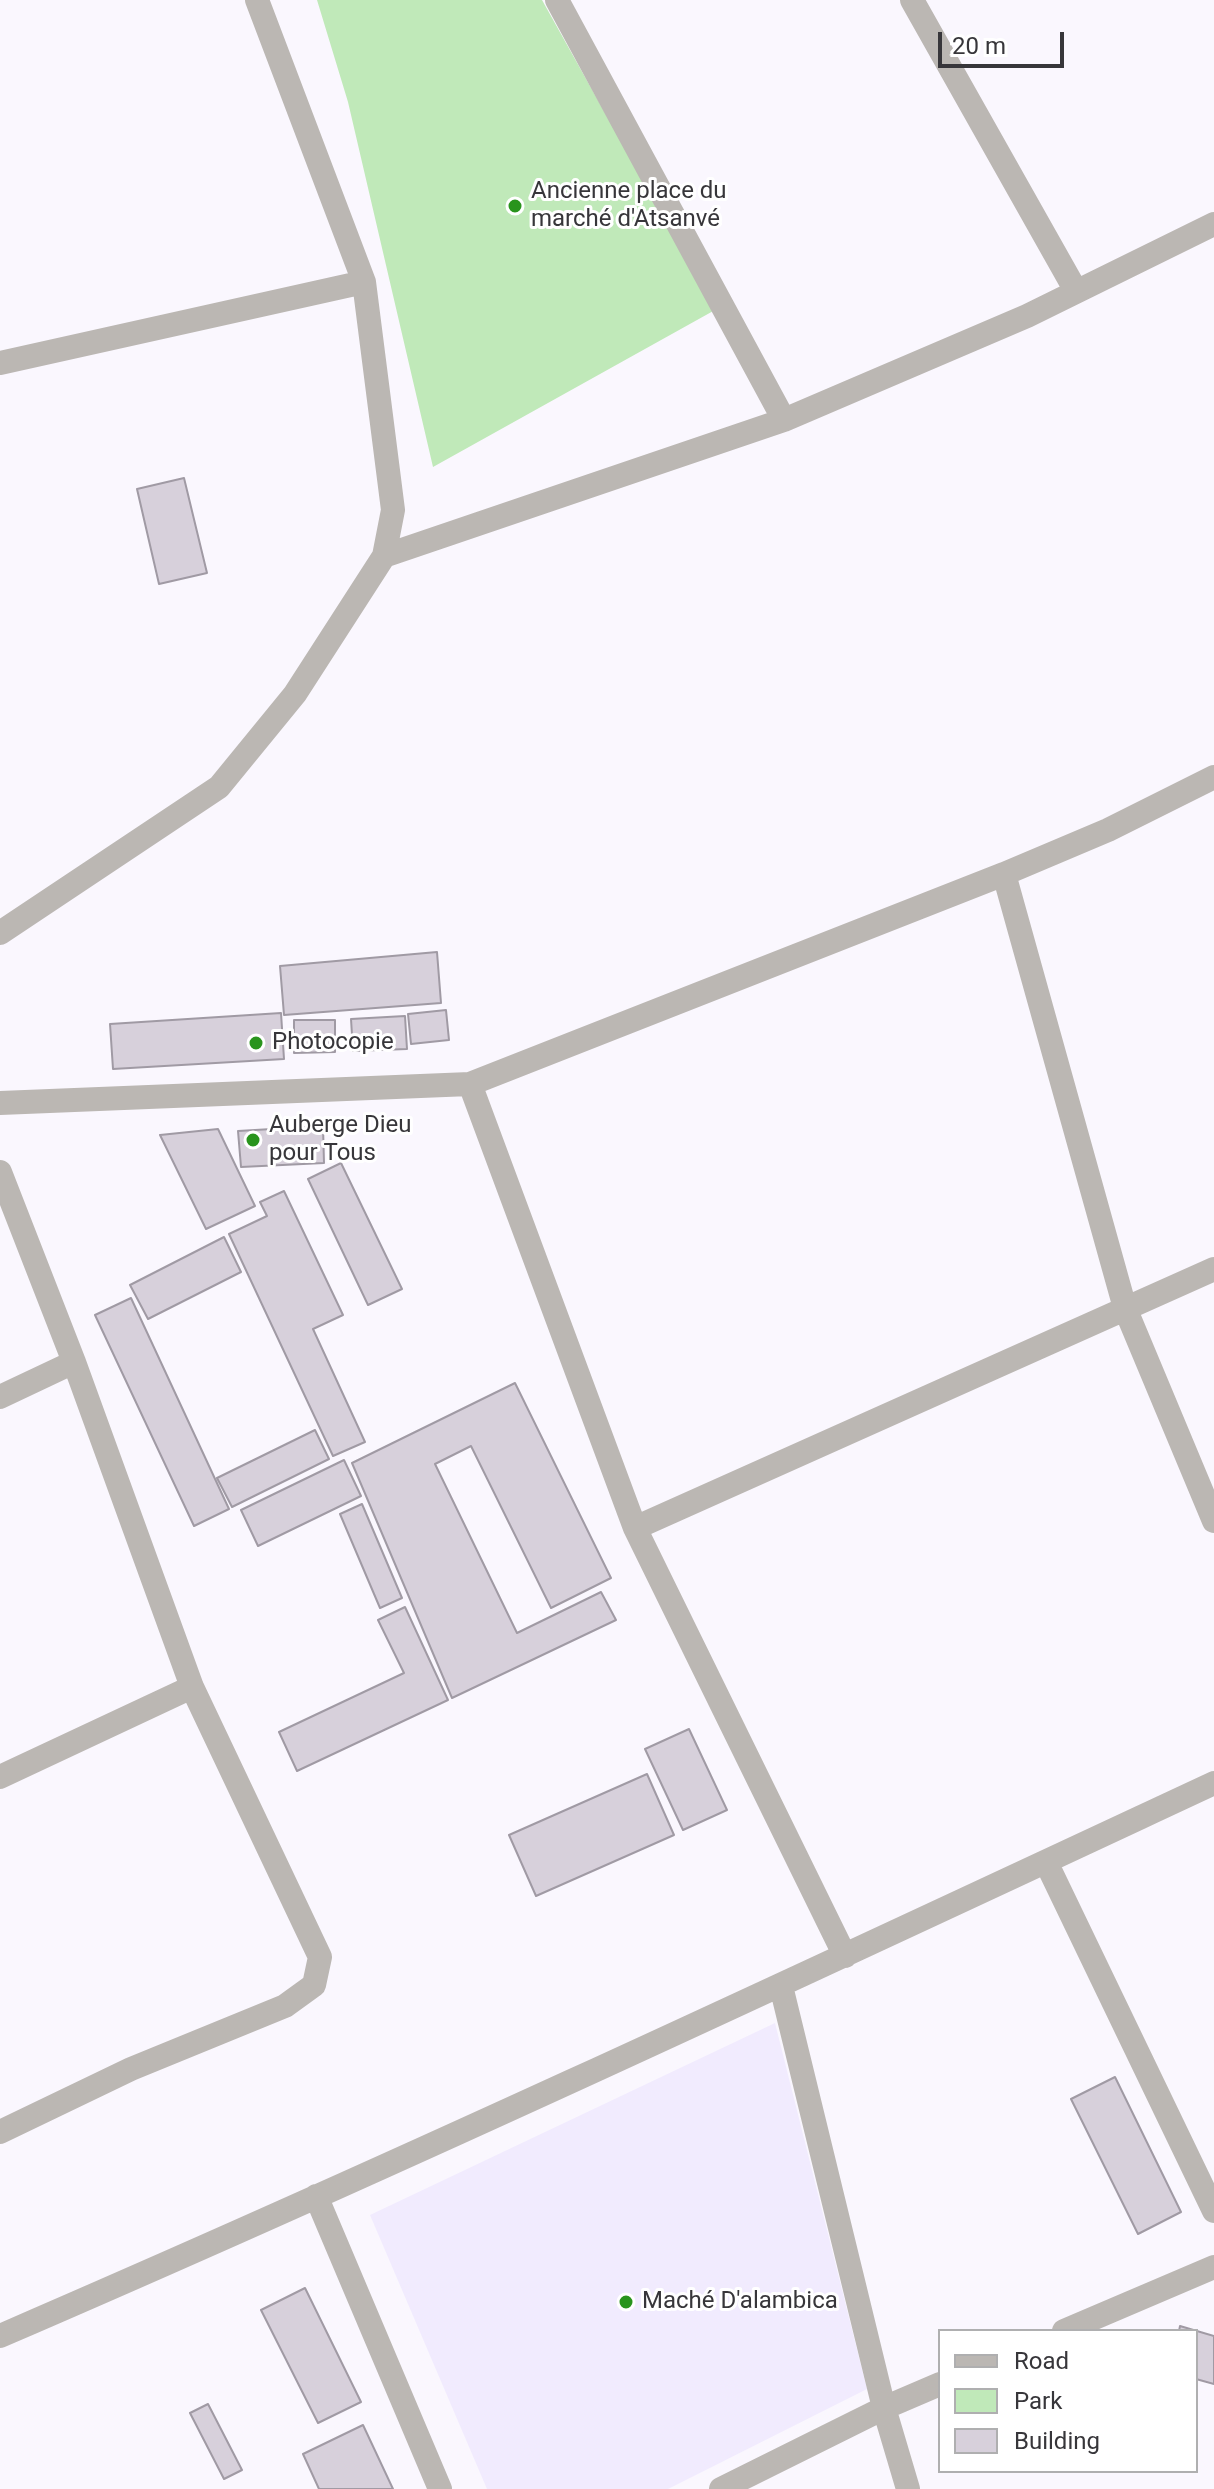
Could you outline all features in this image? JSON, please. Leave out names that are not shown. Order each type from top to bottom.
[{"type":"street","points":[[0,933],[219,787],[295,694],[384,556],[393,510],[364,282],[257,0]]},
{"type":"street","points":[[557,0],[784,420]]},
{"type":"street","points":[[912,0],[1076,291]]},
{"type":"street","points":[[384,556],[784,420],[1027,316],[1214,224]]},
{"type":"street","points":[[0,363],[364,282]]},
{"type":"street","points":[[0,1103],[470,1084],[1004,874],[1108,830],[1214,777]]},
{"type":"street","points":[[1004,874],[1125,1308],[1214,1521]]},
{"type":"street","points":[[470,1084],[635,1528],[845,1956]]},
{"type":"street","points":[[0,1172],[74,1362],[192,1687],[320,1957],[314,1985],[285,2006],[131,2069],[0,2132]]},
{"type":"street","points":[[635,1528],[1214,1269]]},
{"type":"street","points":[[0,1397],[74,1362]]},
{"type":"street","points":[[0,1777],[192,1687]]},
{"type":"street","points":[[0,2336],[781,1986],[1214,1783]]},
{"type":"street","points":[[1046,1862],[1214,2211]]},
{"type":"street","points":[[781,1986],[884,2408],[908,2489]]},
{"type":"street","points":[[316,2196],[440,2489]]},
{"type":"street","points":[[1069,2329],[1214,2267]]},
{"type":"street","points":[[721,2489],[884,2408],[938,2385]]},
{"type":"shaded area","name":"Maché D'alambica","points":[[775,2023],[867,2389],[668,2489],[487,2489],[370,2215]]},
{"type":"green space","name":"Ancienne place du marché d'Atsanvé","points":[[317,0],[542,0],[715,310],[433,467],[348,102]]},
{"type":"building","points":[[184,478],[207,573],[159,584],[137,489]]},
{"type":"building","points":[[437,952],[441,1003],[284,1015],[280,966]]},
{"type":"building","points":[[446,1010],[449,1040],[411,1044],[408,1014]]},
{"type":"building","points":[[281,1013],[284,1059],[113,1069],[110,1024]]},
{"type":"building","points":[[405,1016],[407,1049],[353,1051],[351,1019]]},
{"type":"building","points":[[294,1020],[335,1020],[335,1052],[294,1053]]},
{"type":"building","points":[[323,1126],[324,1163],[241,1167],[238,1131]]},
{"type":"building","points":[[218,1129],[255,1206],[206,1229],[160,1135]]},
{"type":"building","points":[[341,1163],[402,1289],[368,1305],[308,1179]]},
{"type":"building","points":[[284,1191],[343,1315],[313,1329],[365,1442],[333,1456],[229,1234],[267,1216],[260,1202]]},
{"type":"building","points":[[224,1237],[241,1272],[148,1319],[130,1285]]},
{"type":"building","points":[[131,1298],[229,1509],[194,1526],[95,1315]]},
{"type":"building","points":[[515,1383],[611,1578],[551,1608],[471,1446],[435,1464],[517,1633],[601,1592],[616,1620],[452,1698],[352,1463]]},
{"type":"building","points":[[315,1430],[329,1459],[232,1507],[217,1478]]},
{"type":"building","points":[[344,1460],[361,1496],[258,1546],[241,1510]]},
{"type":"building","points":[[362,1504],[402,1598],[380,1608],[340,1514]]},
{"type":"building","points":[[405,1607],[448,1700],[297,1771],[279,1732],[404,1673],[378,1620]]},
{"type":"building","points":[[689,1729],[727,1810],[683,1830],[645,1749]]},
{"type":"building","points":[[647,1774],[674,1835],[536,1896],[509,1835]]},
{"type":"building","points":[[1115,2077],[1181,2212],[1138,2234],[1071,2099]]},
{"type":"building","points":[[305,2288],[361,2402],[318,2423],[261,2310]]},
{"type":"building","points":[[1198,2331],[1214,2336],[1214,2384],[1198,2380]]},
{"type":"building","points":[[208,2404],[242,2470],[224,2479],[190,2413]]},
{"type":"building","points":[[363,2425],[393,2489],[319,2489],[303,2454]]},
{"type":"place","name":"Ancienne place du marché d'Atsanvé","points":[[515,206]]},
{"type":"place","name":"Photocopie","points":[[256,1043]]},
{"type":"place","name":"Auberge Dieu pour Tous","points":[[253,1140]]},
{"type":"place","name":"Maché D'alambica","points":[[626,2302]]}]
